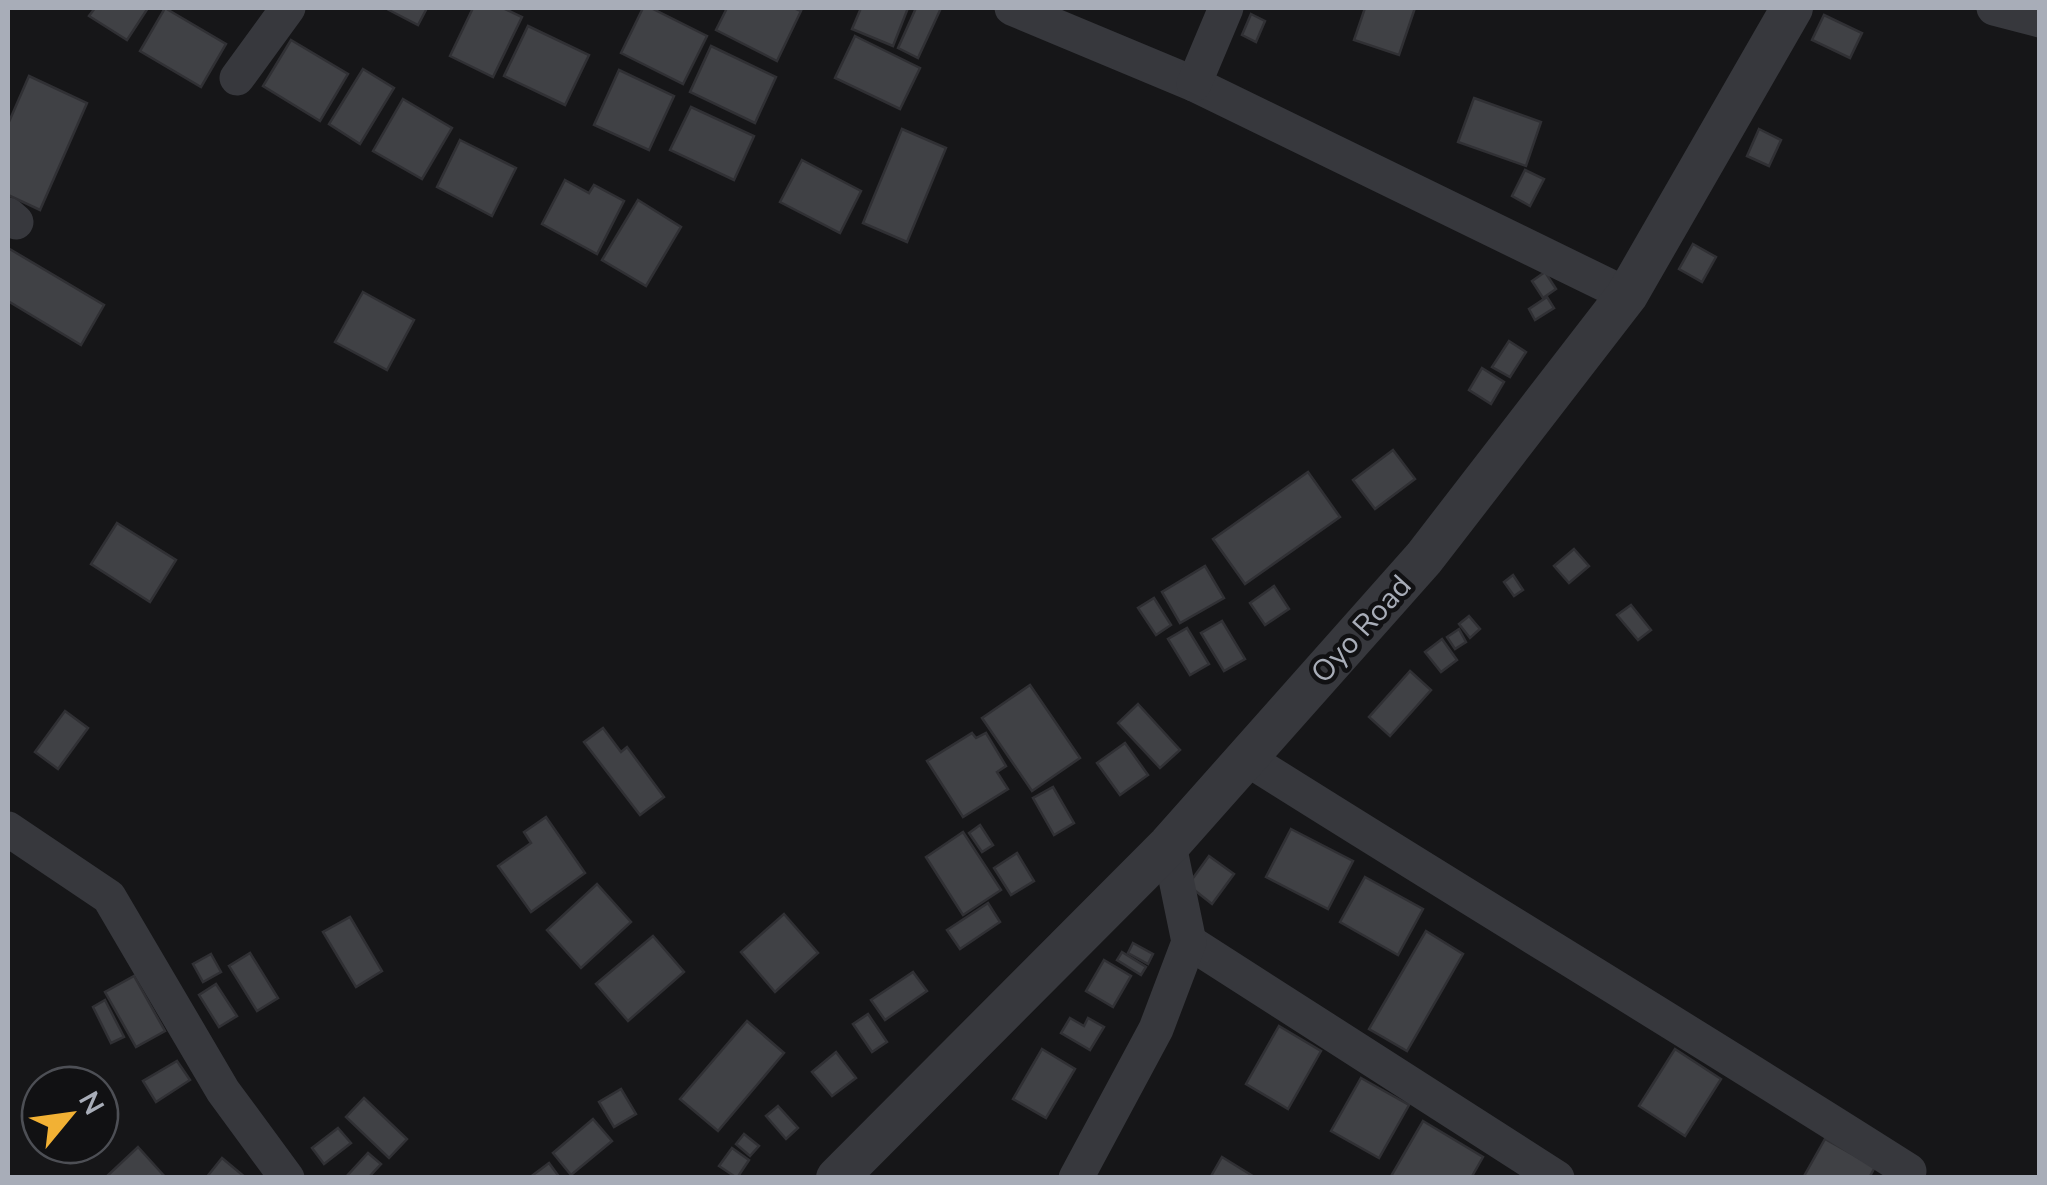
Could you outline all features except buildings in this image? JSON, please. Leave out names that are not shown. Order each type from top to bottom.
[{"type":"street","points":[[237,78],[288,8]]},
{"type":"street","points":[[1012,8],[1194,84],[1627,295]]},
{"type":"street","points":[[1194,84],[1226,8]]},
{"type":"street","name":"Oyo Road","points":[[836,1178],[1169,844],[1424,558],[1627,295],[1792,8]]},
{"type":"street","points":[[1994,8],[2040,20]]},
{"type":"street","points":[[1246,758],[1909,1170]]},
{"type":"street","points":[[8,830],[109,896],[223,1092],[288,1178]]},
{"type":"street","points":[[1076,1178],[1156,1029],[1189,942],[1169,844]]},
{"type":"street","points":[[1189,942],[1547,1175]]}]
